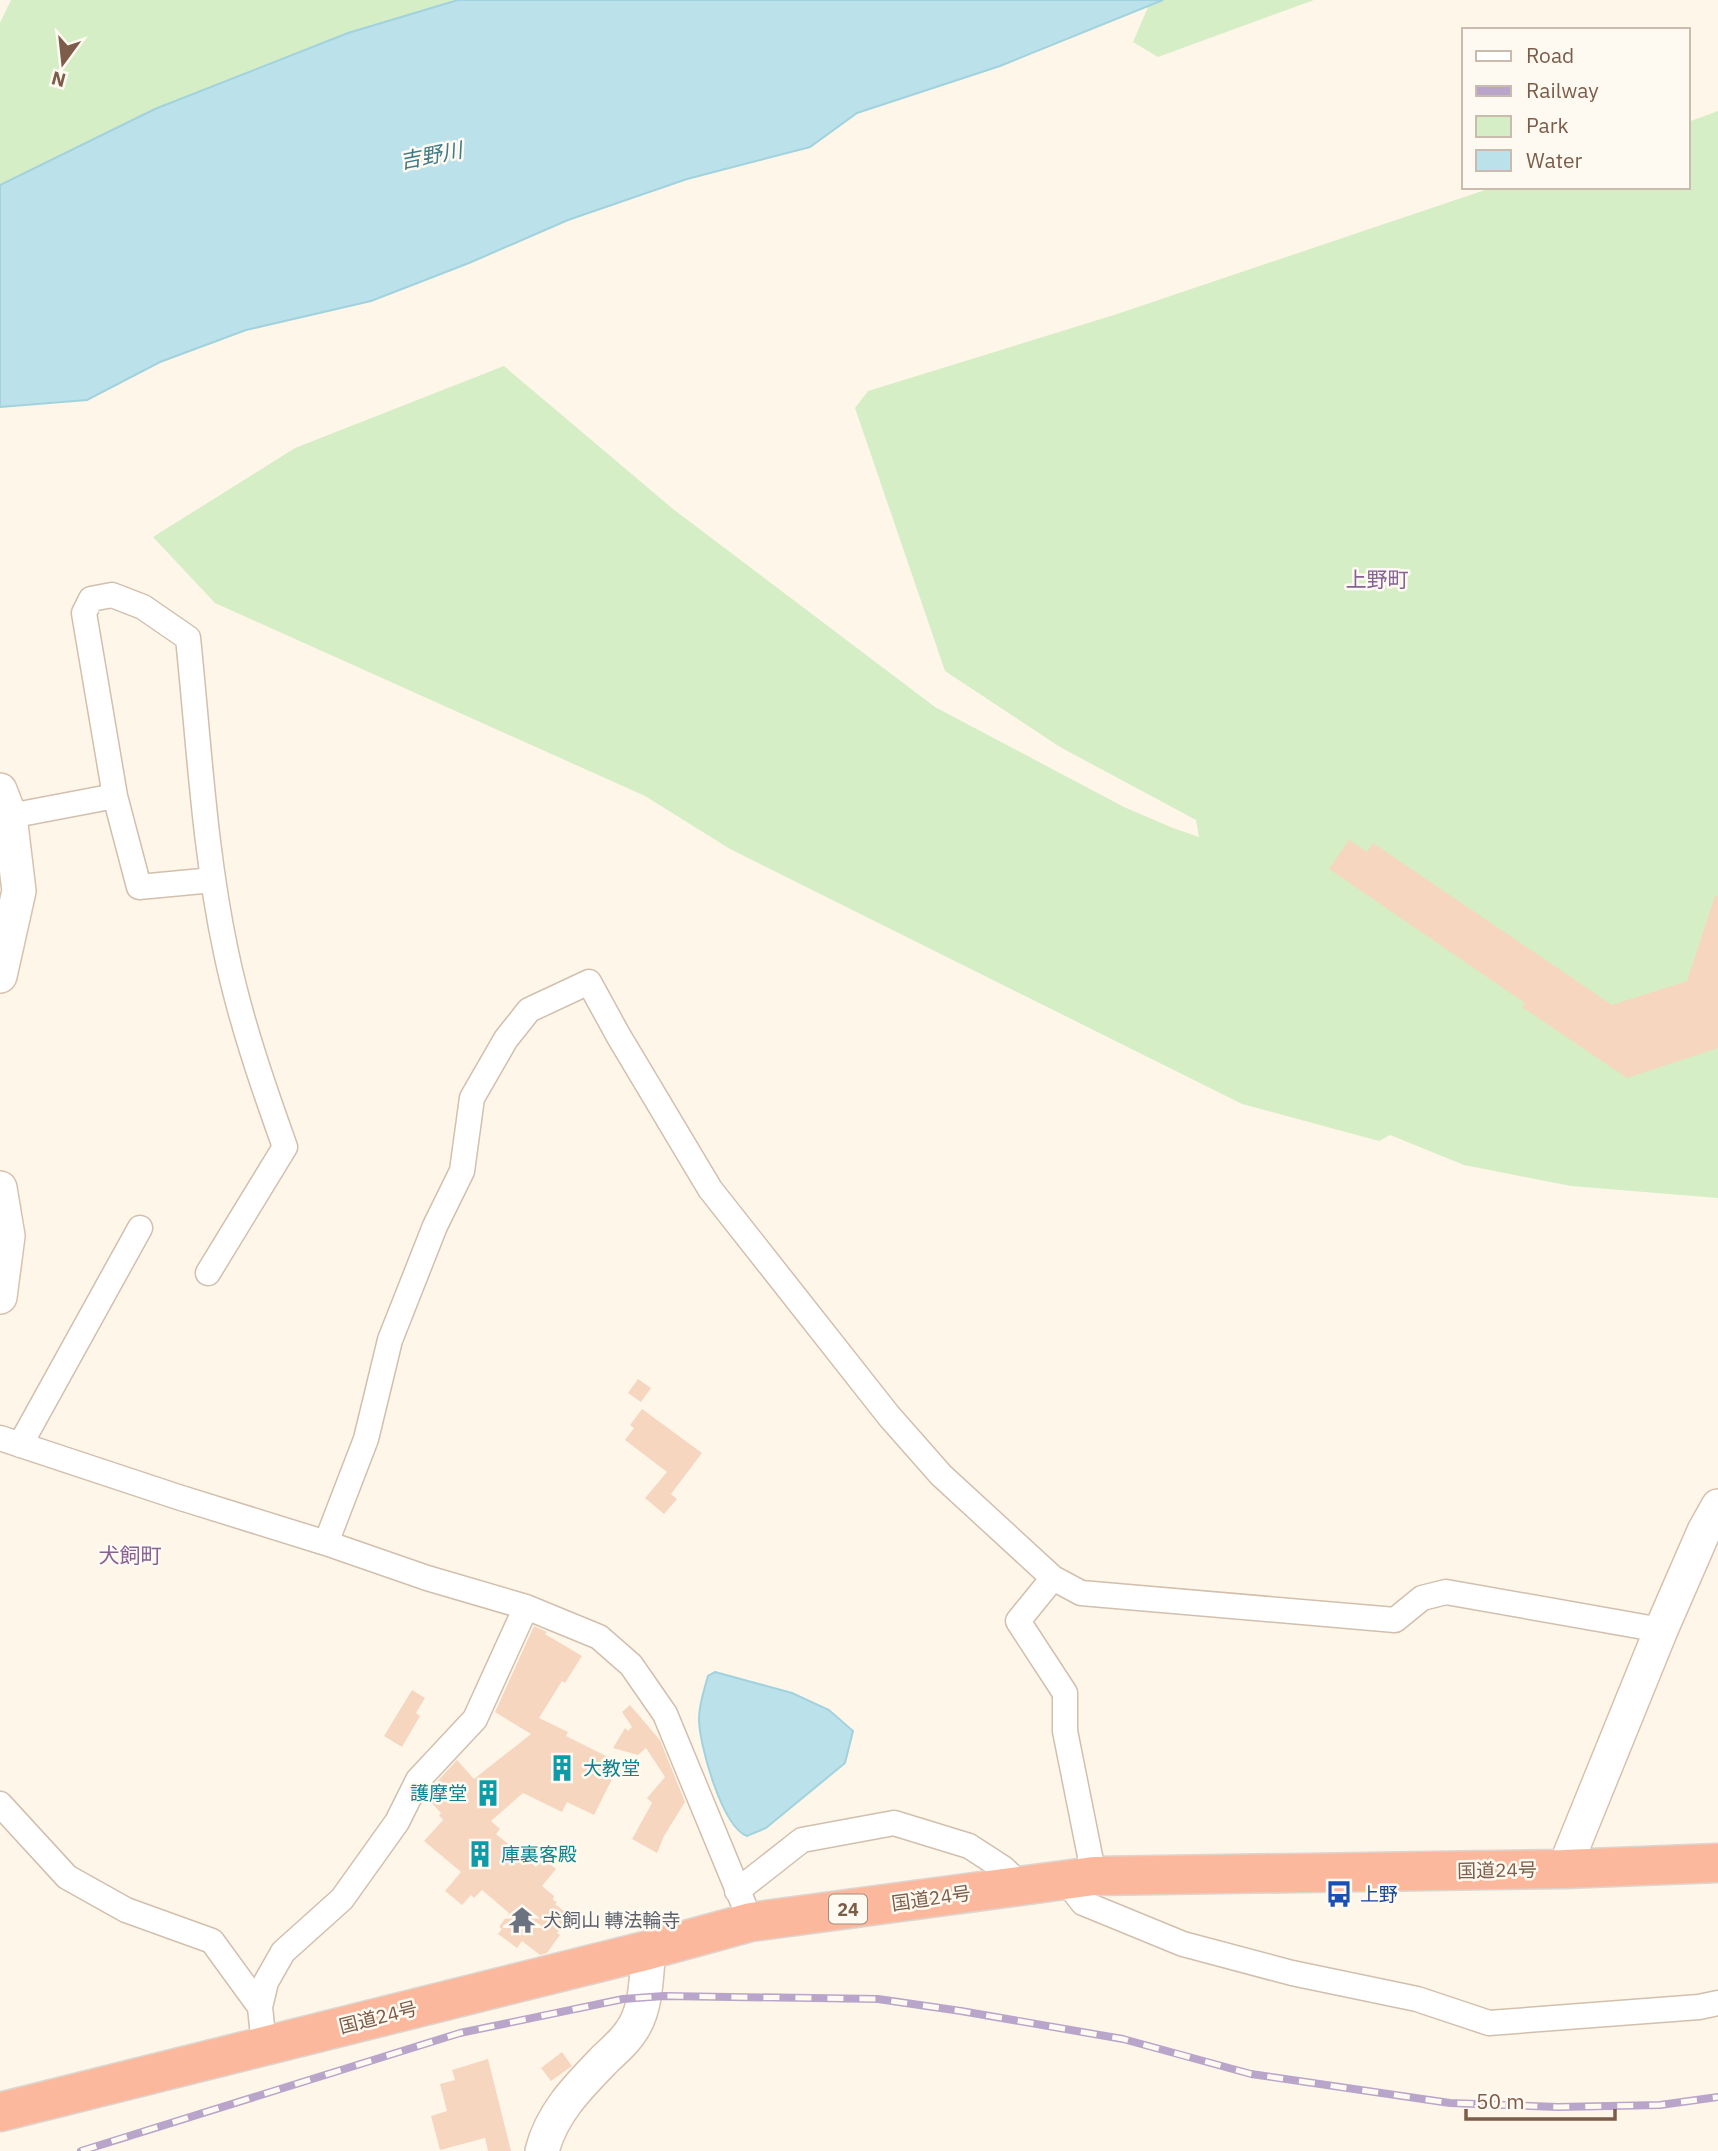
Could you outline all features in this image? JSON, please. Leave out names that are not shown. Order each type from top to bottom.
[{"type":"highway","name":"国道24号","points":[[0,2112],[649,1950],[744,1907],[1022,1886],[1079,1879],[1564,1870],[1718,1863]]},
{"type":"street","points":[[208,1273],[285,1146],[256,1066],[226,953],[213,880],[188,638],[143,607],[112,595],[91,599],[84,613],[115,796],[139,887],[213,880]]},
{"type":"street","points":[[0,976],[19,891],[5,803],[115,796]]},
{"type":"street","points":[[326,1543],[366,1439],[390,1340],[435,1226],[462,1171],[472,1098],[506,1039],[529,1010],[589,982],[618,1035],[718,1199],[889,1416],[941,1475],[1053,1578],[1081,1593],[1395,1620],[1422,1598],[1446,1591],[1661,1630]]},
{"type":"street","points":[[0,1188],[8,1236],[0,1297]]},
{"type":"street","points":[[140,1228],[10,1441],[427,1578],[526,1607],[599,1637],[631,1665],[665,1714],[744,1907],[802,1840],[894,1823],[969,1846],[1003,1868],[1022,1886]]},
{"type":"street","points":[[1564,1870],[1661,1630],[1704,1531],[1718,1506]]},
{"type":"street","points":[[1053,1578],[1018,1620],[1065,1693],[1065,1731],[1083,1902],[1183,1944],[1292,1973],[1417,1999],[1489,2023],[1699,2007],[1718,2003]]},
{"type":"street","points":[[264,2046],[260,2007],[266,1982],[283,1952],[342,1899],[397,1822],[418,1780],[475,1719],[526,1607]]},
{"type":"street","points":[[0,1804],[67,1877],[126,1910],[212,1941],[260,2007]]},
{"type":"street","points":[[542,2151],[547,2133],[567,2099],[627,2037],[636,2024],[642,2010],[649,1950]]},
{"type":"green space","points":[[11,0],[458,0],[348,33],[155,109],[0,185],[0,23]]},
{"type":"green space","points":[[1163,0],[1314,0],[1158,57],[1133,42],[1149,5]]},
{"type":"green space","points":[[1718,111],[1718,1198],[1571,1186],[1464,1165],[1390,1135],[1379,1141],[1242,1104],[730,849],[645,796],[215,603],[153,537],[295,448],[504,366],[673,509],[935,707],[1124,807],[1199,837],[1196,820],[1060,747],[945,671],[855,408],[868,391],[1114,315],[1488,189],[1690,189],[1690,121]]},
{"type":"water","name":"吉野川","points":[[458,0],[1163,0],[1000,66],[857,113],[810,147],[687,179],[568,220],[469,263],[371,301],[246,330],[160,362],[87,400],[0,407],[0,185],[155,109],[348,33]]},
{"type":"water","points":[[715,1672],[792,1693],[829,1710],[853,1731],[845,1763],[766,1828],[747,1836],[738,1829],[721,1802],[703,1747],[700,1708],[708,1676]]},
{"type":"building","points":[[1349,840],[1367,852],[1373,843],[1612,1005],[1687,981],[1715,896],[1718,896],[1718,1048],[1627,1078],[1522,1007],[1525,1003],[1329,869]]},
{"type":"building","points":[[638,1379],[651,1388],[641,1402],[628,1393]]},
{"type":"building","points":[[642,1409],[702,1453],[671,1494],[677,1499],[664,1514],[645,1498],[667,1472],[625,1440],[634,1428],[630,1425]]},
{"type":"building","points":[[534,1626],[582,1656],[565,1683],[562,1681],[539,1718],[568,1732],[566,1736],[620,1763],[594,1815],[567,1802],[562,1812],[523,1793],[491,1821],[500,1829],[496,1834],[536,1867],[543,1858],[556,1869],[542,1886],[554,1896],[553,1900],[557,1902],[555,1904],[571,1917],[557,1933],[560,1935],[547,1953],[540,1955],[522,1941],[517,1948],[498,1934],[502,1929],[499,1927],[509,1913],[482,1890],[474,1898],[471,1895],[462,1905],[445,1891],[461,1872],[424,1841],[443,1820],[439,1815],[441,1813],[426,1797],[457,1760],[474,1779],[531,1734],[495,1712]]},
{"type":"building","points":[[412,1690],[425,1698],[416,1713],[420,1716],[402,1747],[384,1736]]},
{"type":"building","points":[[630,1705],[660,1740],[685,1802],[657,1853],[632,1839],[652,1803],[647,1798],[665,1777],[646,1748],[638,1755],[613,1748],[625,1728],[628,1731],[632,1727],[622,1712]]},
{"type":"building","points":[[562,2052],[572,2066],[551,2081],[541,2068]]},
{"type":"building","points":[[488,2059],[511,2151],[488,2151],[485,2138],[440,2150],[431,2116],[447,2111],[440,2084],[455,2080],[452,2070]]},
{"type":"railway","points":[[81,2151],[460,2033],[623,1999],[664,1996],[878,1999],[1123,2039],[1251,2074],[1450,2103],[1558,2107],[1660,2105],[1718,2097]]},
{"type":"place","name":"大教堂","points":[[562,1768]]},
{"type":"place","name":"護摩堂","points":[[488,1793]]},
{"type":"place","name":"庫裏客殿","points":[[480,1854]]},
{"type":"place","name":"上野","points":[[1339,1894]]},
{"type":"place","name":"犬飼山 轉法輪寺","points":[[522,1920]]},
{"type":"district","name":"上野町","points":[[1377,579]]},
{"type":"district","name":"犬飼町","points":[[130,1555]]}]
